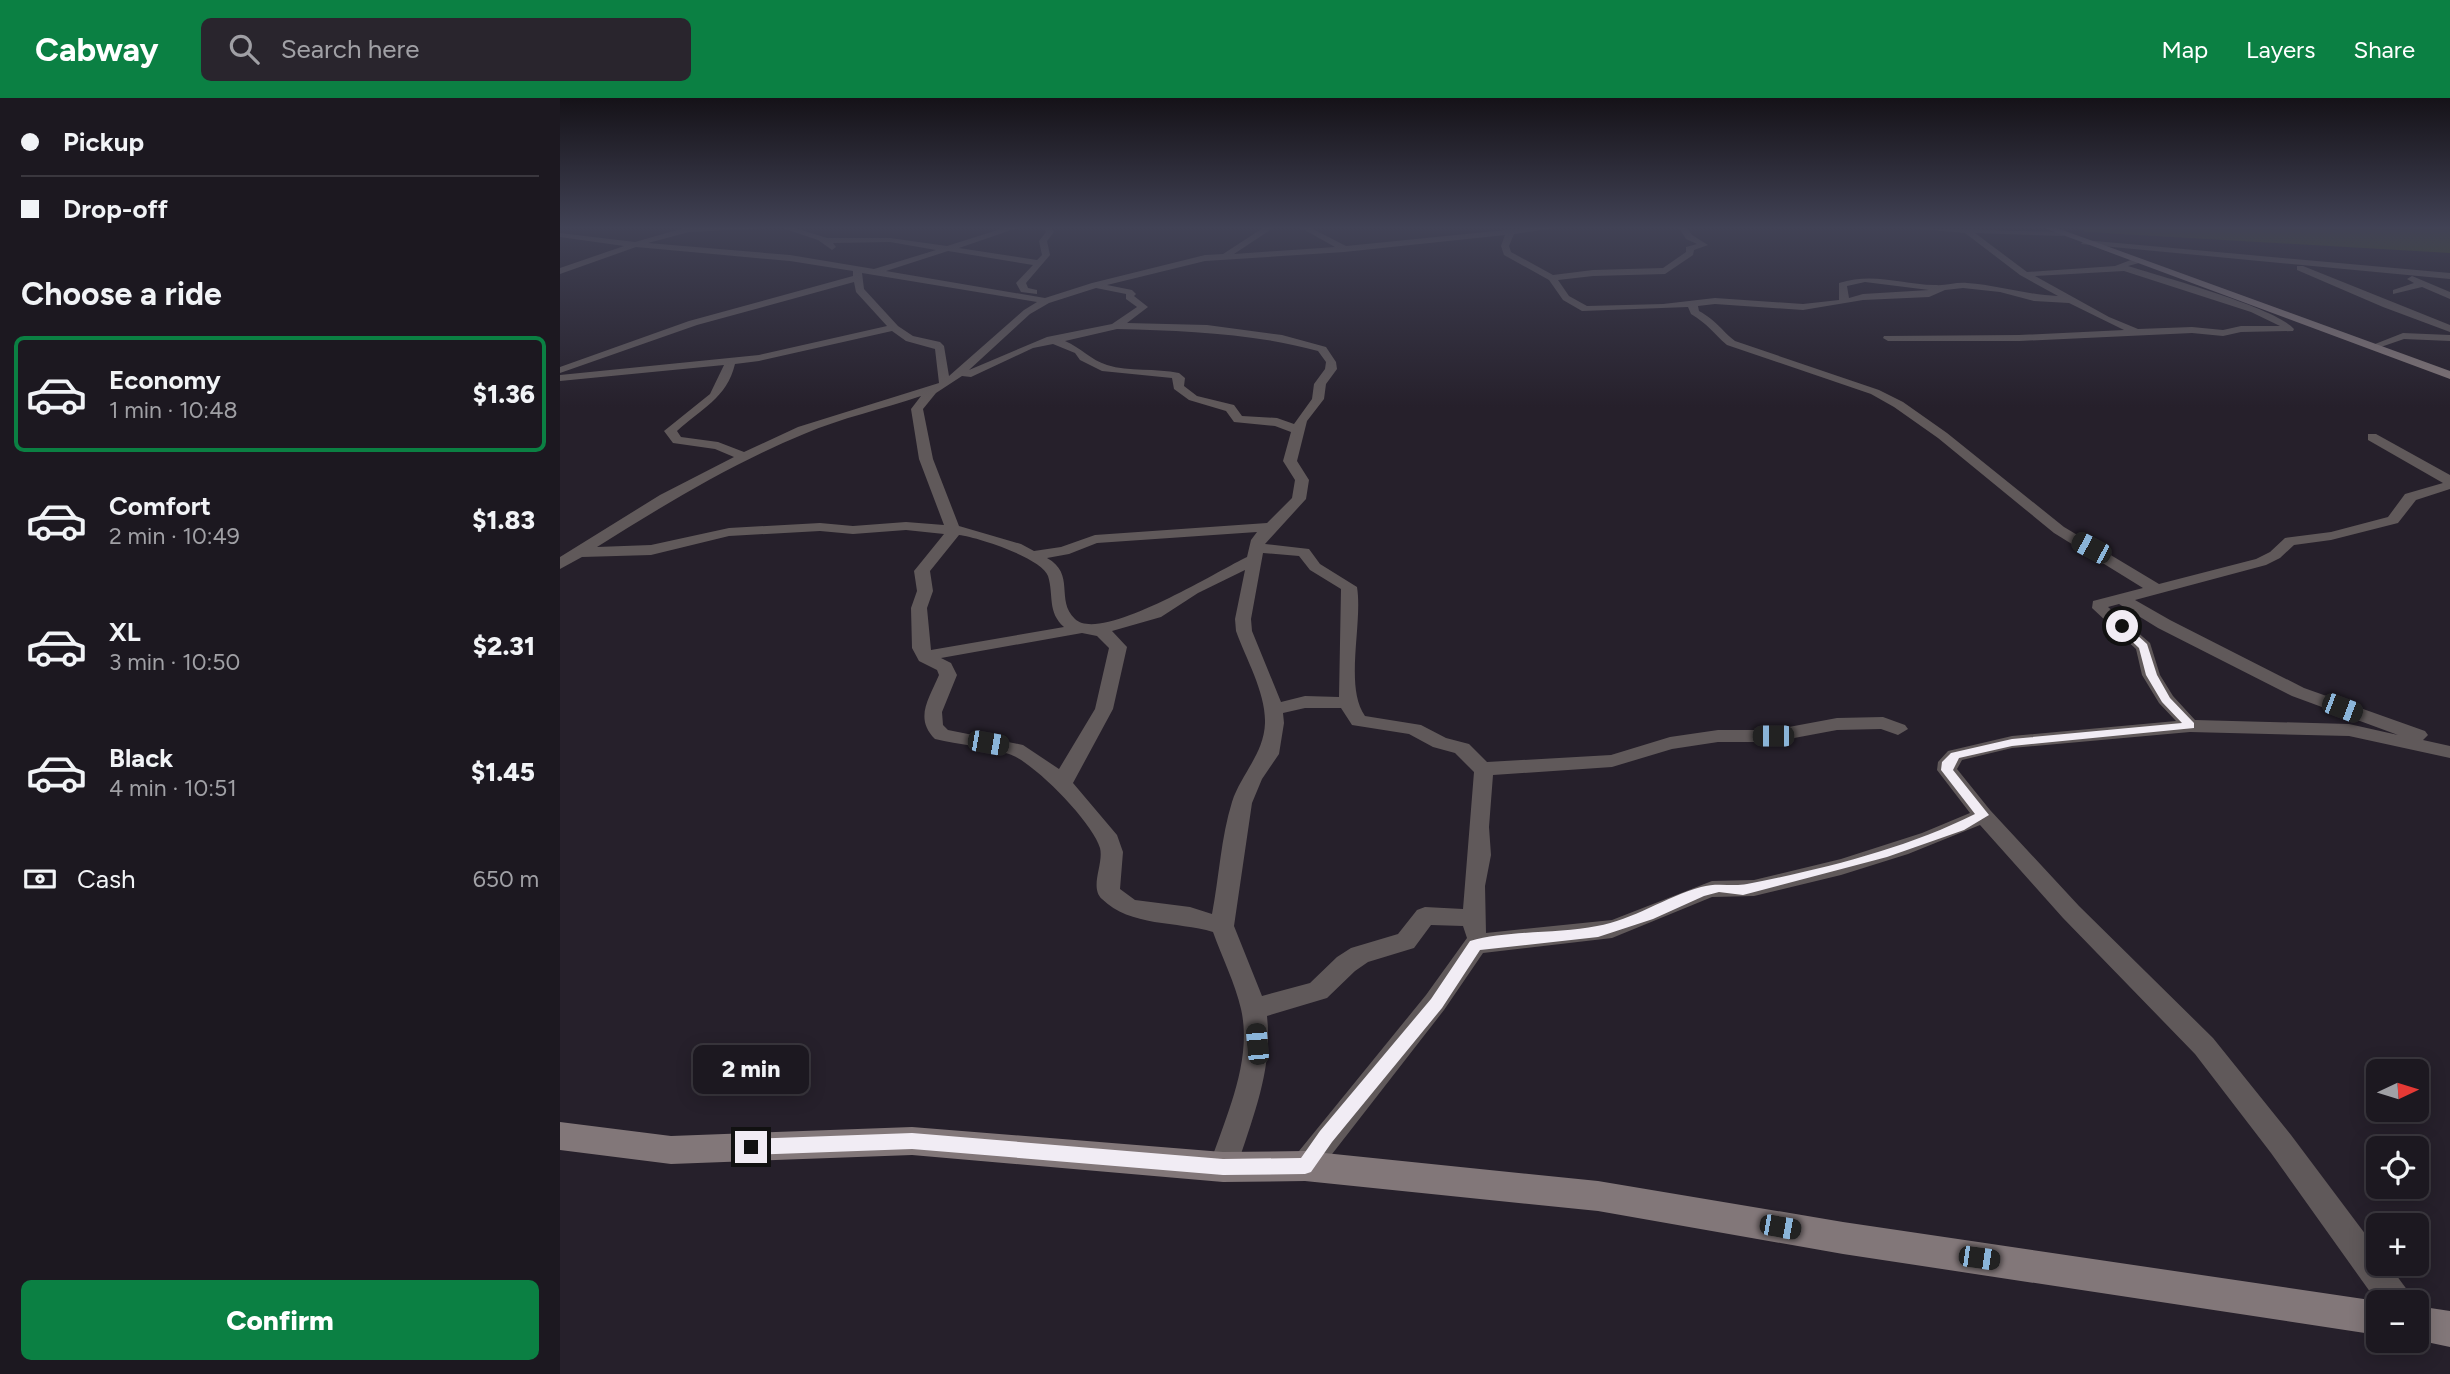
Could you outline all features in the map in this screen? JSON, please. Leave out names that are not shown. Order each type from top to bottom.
[{"type":"street","points":[[561,376],[693,323],[801,288]]},
{"type":"street","points":[[858,288],[894,328],[910,339],[936,344],[940,348],[945,384]]},
{"type":"street","points":[[965,288],[1020,296],[1046,295],[1083,288]]},
{"type":"street","points":[[1023,288],[1046,295]]},
{"type":"street","points":[[1079,351],[1143,307],[1129,297],[1129,292],[1107,288]]},
{"type":"street","points":[[1559,288],[1566,298],[1583,309],[1722,301],[1803,307],[1863,297],[1930,294],[1940,289]]},
{"type":"street","points":[[1842,288],[1845,296],[1843,302]]},
{"type":"street","points":[[1931,288],[1956,288]]},
{"type":"street","points":[[1986,288],[2027,298],[2070,300]]},
{"type":"street","points":[[2048,288],[2115,325],[2148,333]]},
{"type":"street","points":[[1888,338],[1995,338],[2192,330],[2223,333],[2241,329],[2289,328],[2230,301],[2187,288]]},
{"type":"street","points":[[2211,288],[2450,375]]},
{"type":"street","points":[[2344,288],[2450,329]]},
{"type":"street","points":[[2396,292],[2410,288]]},
{"type":"street","points":[[2429,288],[2450,299]]},
{"type":"street","points":[[1020,296],[1034,292]]},
{"type":"street","points":[[954,531],[926,459],[918,409],[1046,295]]},
{"type":"street","points":[[2435,301],[2450,299]]},
{"type":"street","points":[[1693,304],[1694,313],[1714,323],[1720,334],[1731,343],[1875,392],[1898,403],[1983,468],[2048,523],[2156,589]]},
{"type":"street","points":[[560,564],[665,498],[802,430],[897,402],[1051,339],[1117,326],[1221,329],[1282,338],[1322,349],[1331,362],[1331,369],[1320,384],[1318,399],[1301,421],[1290,461],[1302,480],[1302,489],[1299,499],[1258,540],[1243,624],[1275,723],[1269,754],[1252,778],[1242,803],[1222,926],[1254,1009],[1257,1044],[1252,1074],[1223,1167]]},
{"type":"street","points":[[561,376],[728,361],[805,349],[894,328]]},
{"type":"street","points":[[2375,346],[2403,336],[2450,338]]},
{"type":"street","points":[[1051,339],[1079,351],[1096,364],[1117,372],[1175,375],[1179,379],[1178,387],[1187,395],[1226,406],[1237,418],[1277,422],[1298,430]]},
{"type":"street","points":[[728,361],[730,364],[727,380],[720,393],[670,431],[677,440],[718,446],[745,457]]},
{"type":"street","points":[[2372,437],[2450,483]]},
{"type":"street","points":[[2190,726],[2166,699],[2151,675],[2144,647],[2100,608],[2113,600],[2270,558],[2290,541],[2331,536],[2390,521],[2404,509],[2410,497],[2450,483]]},
{"type":"street","points":[[582,552],[651,550],[729,532],[820,527],[853,530],[906,526],[988,537],[1033,556],[1054,572],[1058,582],[1058,605],[1065,619],[1073,626],[1108,635],[1117,644],[1118,655],[1100,720],[1062,784]]},
{"type":"street","points":[[1033,556],[1104,538],[1271,527]]},
{"type":"street","points":[[954,531],[922,571],[925,593],[919,608],[919,639],[925,657],[945,667],[948,674],[933,712],[936,730],[942,735],[1016,749],[1042,765],[1097,821],[1106,835],[1112,852],[1108,887],[1110,894],[1129,908],[1190,916],[1222,926]]},
{"type":"street","points":[[925,657],[967,646],[1020,641],[1155,614],[1254,554],[1304,552],[1315,567],[1349,587],[1348,703],[1358,720],[1414,729],[1440,744],[1462,748],[1477,766],[1485,769],[1612,761],[1670,743],[1718,736],[1773,736],[1837,724],[1882,723],[1898,729]]},
{"type":"street","points":[[2113,600],[2274,680],[2450,750]]},
{"type":"street","points":[[1273,710],[1305,702],[1348,703]]},
{"type":"street","points":[[2388,1290],[2281,1144],[2204,1046],[2071,912],[1983,815],[1947,770],[1948,762],[1955,755],[2012,742],[2190,726],[2349,730],[2450,750]]},
{"type":"street","points":[[1305,1166],[1326,1136],[1437,1004],[1475,945],[1474,886],[1480,855],[1478,827],[1485,769]]},
{"type":"street","points":[[1475,945],[1598,932],[1648,915],[1700,892],[1719,887],[1743,890],[1800,877],[1936,835],[1983,815]]},
{"type":"street","points":[[1254,1009],[1318,991],[1346,964],[1360,955],[1406,941],[1425,916],[1475,918]]},
{"type":"street","points":[[560,1136],[671,1150],[912,1141],[1223,1167],[1305,1166],[1598,1196],[1843,1238],[2366,1315]]},
{"type":"street","points":[[2429,1325],[2450,1329]]},
{"type":"route","points":[[751,1147],[912,1141],[1223,1167],[1305,1166],[1326,1136],[1437,1004],[1475,945],[1598,932],[1648,915],[1700,892],[1719,887],[1743,890],[1800,877],[1959,827],[1983,815],[1953,781],[1947,770],[1948,762],[1955,755],[2012,742],[2190,726],[2166,699],[2151,675],[2144,647],[2122,626]]}]
